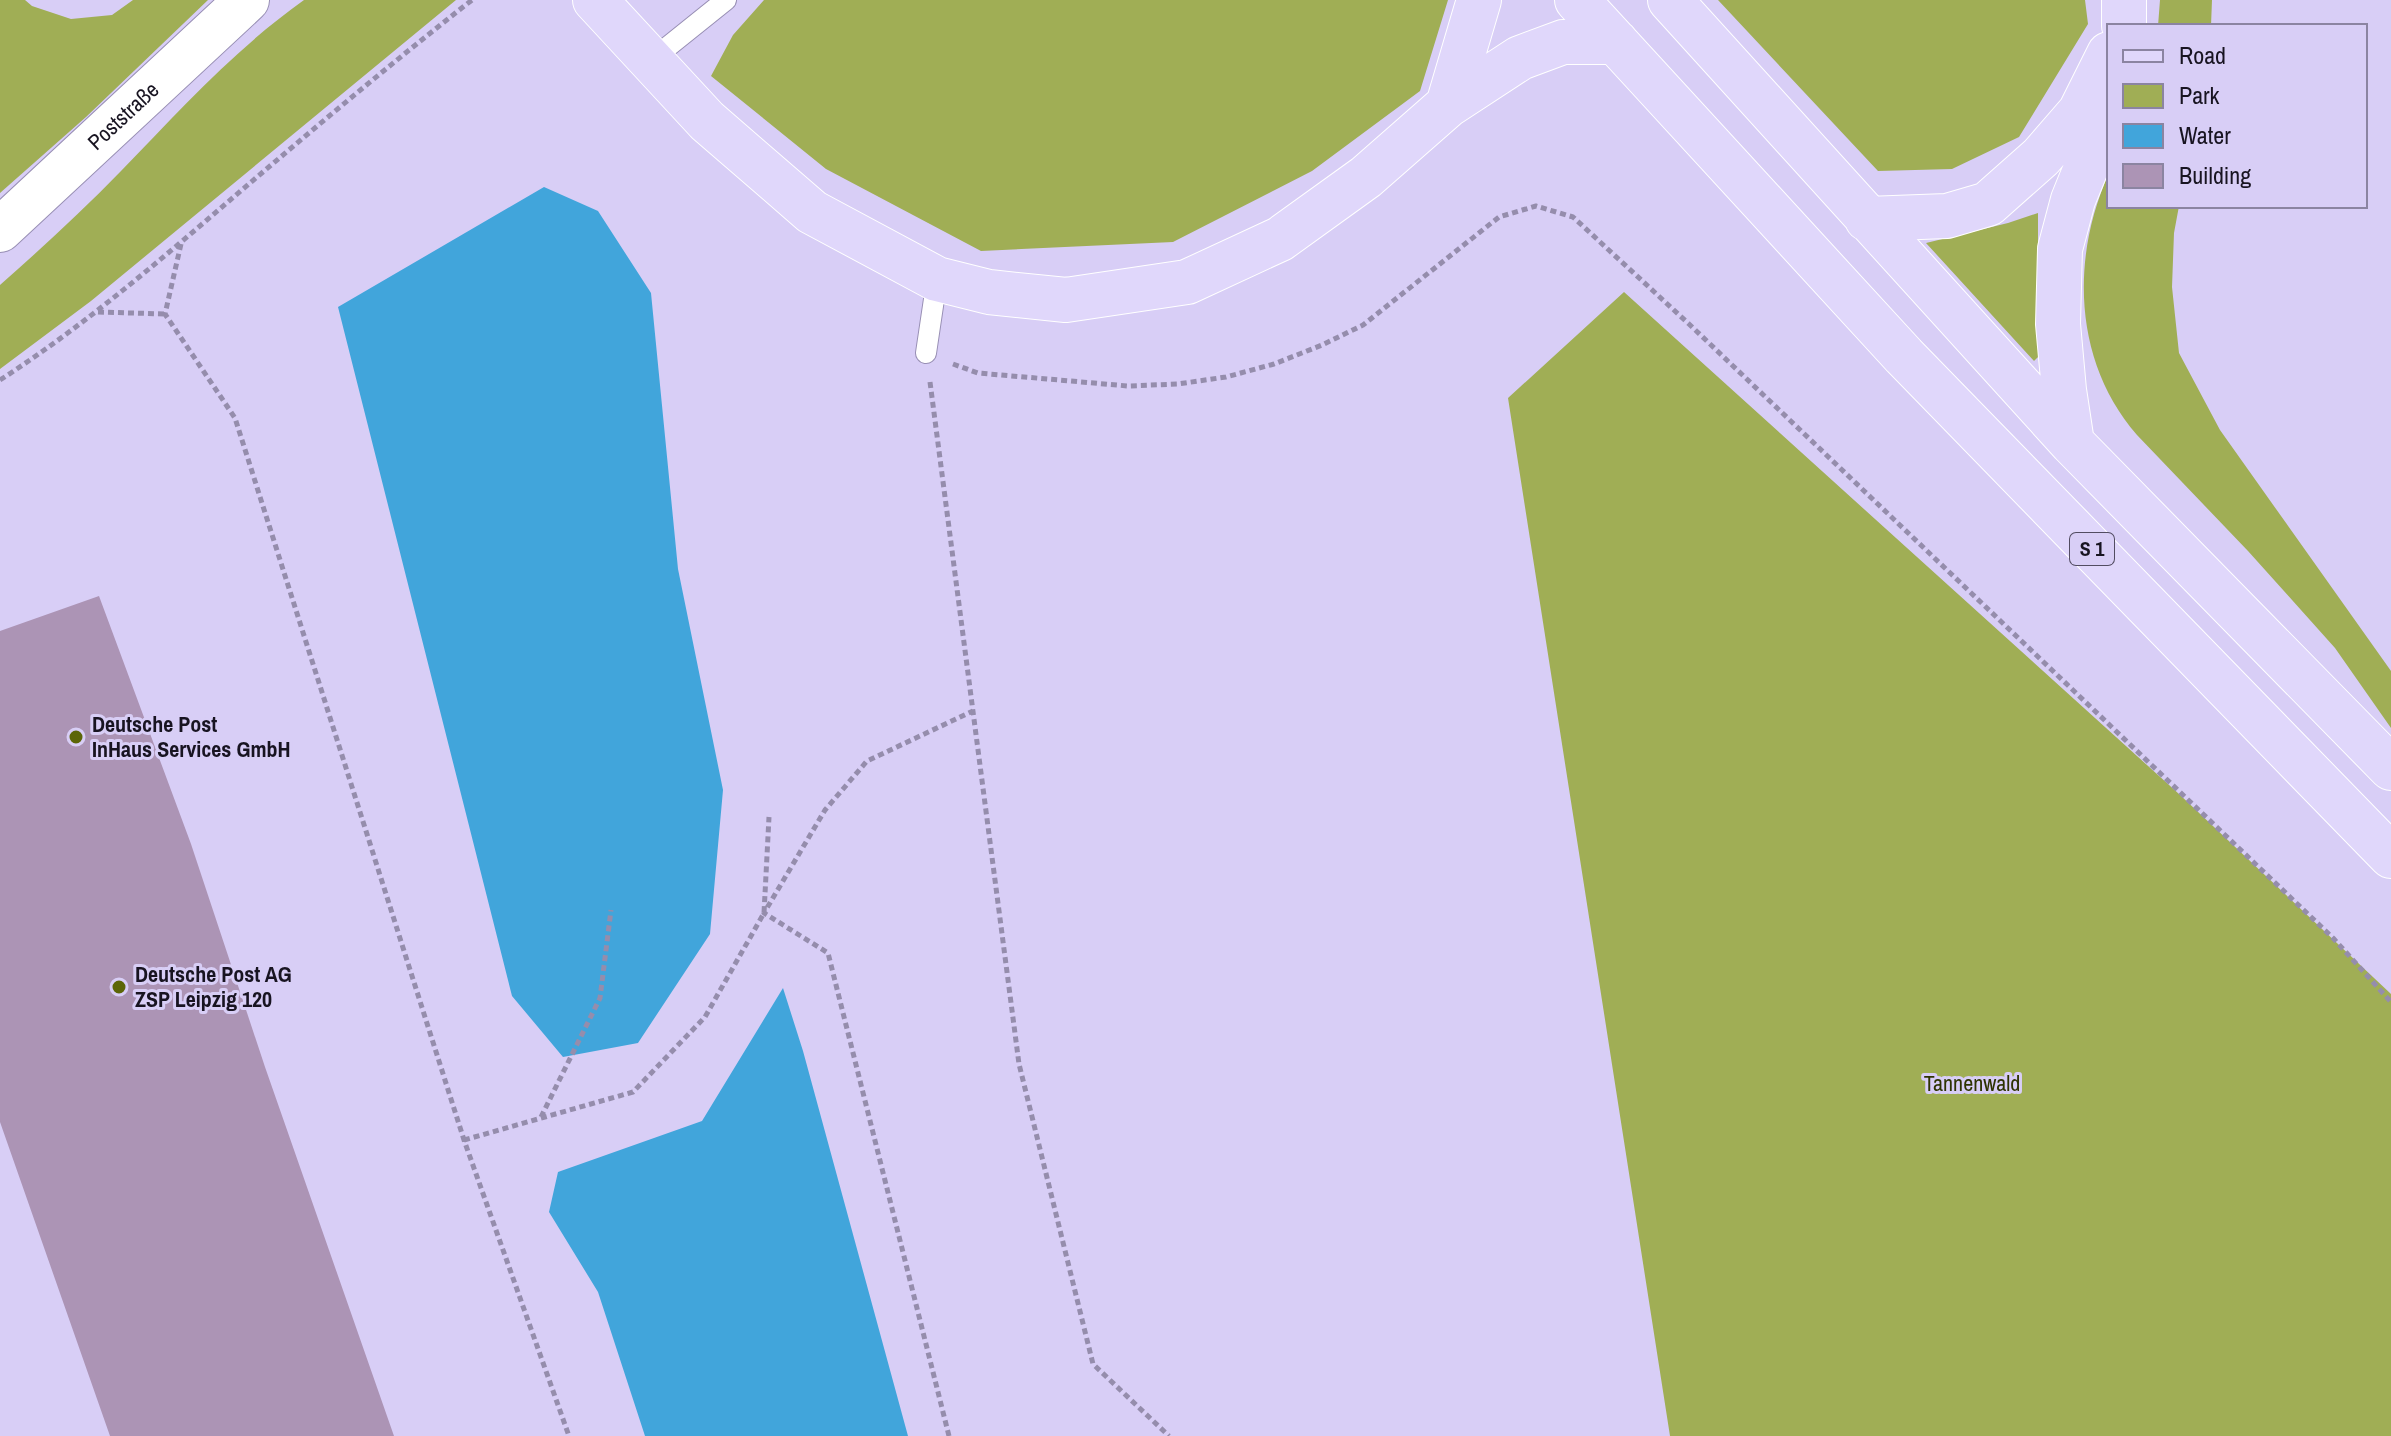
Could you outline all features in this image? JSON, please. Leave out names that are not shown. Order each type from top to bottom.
[{"type":"main road","points":[[595,0],[707,121],[812,212],[937,279],[989,292],[1066,300],[1187,282],[1280,239],[1366,177],[1448,105],[1520,58],[1563,42],[1616,42]]},
{"type":"main road","points":[[1448,105],[1479,0]]},
{"type":"main road","name":"S 1","points":[[1577,0],[1904,356],[2391,856]]},
{"type":"main road","points":[[1670,0],[2072,443],[2391,768]]},
{"type":"main road","points":[[2124,0],[2124,24]]},
{"type":"main road","points":[[1867,219],[1947,216],[1988,204],[2041,157],[2080,112],[2107,58]]},
{"type":"main road","points":[[2072,443],[2058,324],[2060,249],[2073,200],[2107,116]]},
{"type":"street","name":"Poststraße","points":[[0,230],[247,0]]},
{"type":"lane","points":[[650,61],[726,0]]},
{"type":"lane","points":[[926,353],[937,279]]},
{"type":"path","points":[[0,380],[97,312],[181,244],[373,78],[472,0]]},
{"type":"path","points":[[1169,1436],[1093,1364],[1019,1064],[926,353],[978,373],[1115,385],[1178,384],[1226,377],[1274,364],[1363,325],[1499,217],[1536,206],[1573,217],[2321,927],[2391,1002]]},
{"type":"path","points":[[181,244],[165,314],[235,418],[464,1140],[569,1436]]},
{"type":"path","points":[[97,312],[165,314]]},
{"type":"path","points":[[464,1140],[633,1092],[705,1017],[825,810],[867,761],[973,711]]},
{"type":"path","points":[[764,913],[769,817]]},
{"type":"path","points":[[540,1118],[600,998],[611,910]]},
{"type":"path","points":[[764,913],[828,953],[949,1436]]},
{"type":"green space","points":[[0,0],[25,0],[32,6],[71,19],[112,15],[133,0],[208,0],[86,117],[0,193]]},
{"type":"green space","points":[[304,0],[456,0],[91,301],[0,369],[0,285],[92,200],[231,60]]},
{"type":"green space","points":[[764,0],[1448,0],[1420,91],[1312,171],[1173,242],[981,251],[826,169],[711,76],[733,35]]},
{"type":"green space","points":[[1718,0],[2085,0],[2088,24],[2019,137],[1952,169],[1878,171]]},
{"type":"green space","points":[[2160,0],[2212,0],[2211,24],[2158,24]]},
{"type":"green space","points":[[2107,178],[2107,208],[2179,208],[2174,233],[2172,287],[2179,353],[2220,430],[2391,671],[2391,728],[2335,648],[2137,435],[2116,407],[2090,343],[2085,309],[2084,275],[2096,206]]},
{"type":"green space","points":[[2038,213],[2038,357],[2034,361],[1926,243]]},
{"type":"green space","name":"Tannenwald","points":[[1624,292],[2179,794],[2391,994],[2391,1436],[1670,1436],[1508,398]]},
{"type":"water","points":[[544,187],[598,211],[651,293],[678,569],[723,790],[710,934],[638,1043],[563,1057],[512,996],[338,307]]},
{"type":"water","points":[[783,988],[908,1436],[645,1436],[598,1292],[549,1212],[558,1172],[702,1121]]},
{"type":"building","points":[[99,596],[191,844],[394,1436],[110,1436],[0,1122],[0,631]]},
{"type":"place","name":"Deutsche Post InHaus Services GmbH","points":[[76,737]]},
{"type":"place","name":"Deutsche Post AG ZSP Leipzig 120","points":[[119,987]]}]
